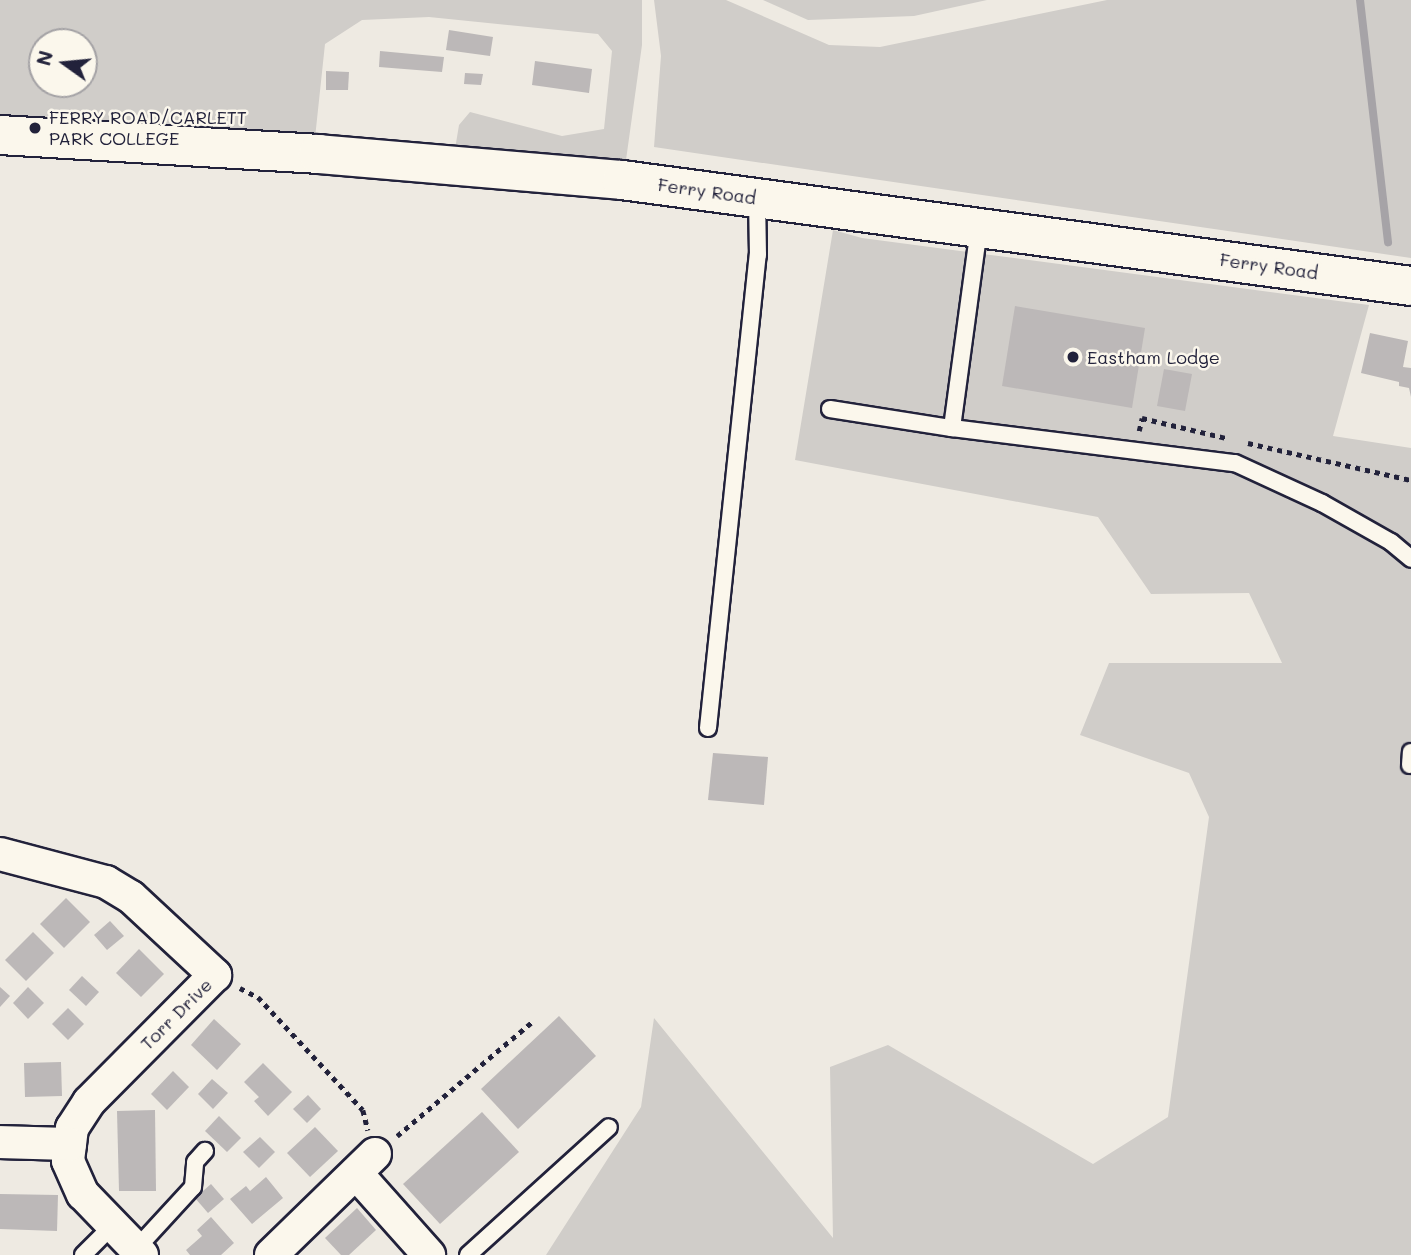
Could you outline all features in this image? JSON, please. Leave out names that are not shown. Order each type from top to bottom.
[{"type":"street","name":"Ferry Road","points":[[0,135],[332,155],[622,180],[1411,286]]},
{"type":"street","name":"Torr Drive","points":[[0,854],[106,882],[131,897],[215,975],[89,1102],[72,1128],[70,1144]]},
{"type":"street","points":[[0,1142],[70,1144],[68,1161],[83,1194],[139,1252]]},
{"type":"street","points":[[271,1255],[365,1164],[429,1255]]},
{"type":"lane","points":[[708,728],[758,255],[757,198]]},
{"type":"lane","points":[[952,428],[979,228]]},
{"type":"lane","points":[[831,408],[952,428],[1235,463],[1322,503],[1391,542],[1411,559]]},
{"type":"lane","points":[[467,1255],[609,1127]]},
{"type":"lane","points":[[139,1252],[193,1187],[195,1162],[205,1151]]},
{"type":"lane","points":[[83,1255],[113,1225]]},
{"type":"path","points":[[1137,449],[1142,418],[1411,480]]},
{"type":"path","points":[[215,975],[258,997],[363,1110],[365,1164]]},
{"type":"path","points":[[365,1164],[533,1021]]},
{"type":"shaded area","points":[[0,0],[642,0],[642,45],[626,160],[455,149],[459,125],[470,112],[562,136],[604,129],[612,51],[598,34],[429,17],[362,20],[325,44],[315,138],[0,119]]},
{"type":"shaded area","points":[[654,0],[726,0],[829,45],[880,47],[1107,0],[1411,0],[1411,258],[654,147],[661,56]]},
{"type":"shaded area","points":[[763,0],[987,0],[914,16],[808,20]]},
{"type":"shaded area","points":[[833,230],[862,238],[1369,305],[1333,436],[1411,448],[1411,1255],[546,1255],[641,1107],[654,1018],[833,1238],[830,1067],[888,1045],[1093,1164],[1168,1117],[1209,817],[1189,773],[1080,735],[1109,663],[1282,663],[1249,593],[1151,594],[1098,517],[795,460]]},
{"type":"building","points":[[449,30],[493,37],[490,56],[446,50]]},
{"type":"building","points":[[380,51],[444,57],[442,72],[379,67]]},
{"type":"building","points":[[535,61],[592,69],[589,93],[532,85]]},
{"type":"building","points":[[326,71],[349,72],[348,90],[326,90]]},
{"type":"building","points":[[465,73],[483,74],[481,85],[464,84]]},
{"type":"building","name":"Eastham Lodge","points":[[1015,306],[1145,328],[1132,408],[1002,386]]},
{"type":"building","points":[[1370,333],[1408,341],[1403,367],[1411,368],[1411,397],[1409,388],[1399,386],[1399,382],[1361,373]]},
{"type":"building","points":[[1164,369],[1192,374],[1185,411],[1157,406]]},
{"type":"building","points":[[713,753],[768,757],[764,805],[708,800]]},
{"type":"building","points":[[66,898],[90,922],[64,948],[40,924]]},
{"type":"building","points":[[110,921],[124,936],[107,950],[94,935]]},
{"type":"building","points":[[33,932],[54,953],[26,981],[5,960]]},
{"type":"building","points":[[139,949],[164,974],[141,997],[116,973]]},
{"type":"building","points":[[82,976],[99,992],[86,1006],[69,990]]},
{"type":"building","points":[[0,987],[10,996],[0,1007]]},
{"type":"building","points":[[28,987],[44,1003],[28,1019],[13,1003]]},
{"type":"building","points":[[68,1008],[84,1024],[68,1040],[52,1024]]},
{"type":"building","points":[[559,1016],[596,1056],[518,1129],[481,1089]]},
{"type":"building","points":[[214,1019],[241,1044],[217,1070],[191,1045]]},
{"type":"building","points":[[61,1062],[62,1096],[25,1097],[24,1063]]},
{"type":"building","points":[[263,1063],[292,1092],[268,1116],[254,1101],[259,1097],[244,1082]]},
{"type":"building","points":[[173,1071],[189,1087],[167,1110],[151,1094]]},
{"type":"building","points":[[212,1079],[228,1093],[213,1109],[198,1094]]},
{"type":"building","points":[[308,1095],[321,1109],[307,1123],[293,1109]]},
{"type":"building","points":[[155,1110],[156,1191],[119,1191],[117,1111]]},
{"type":"building","points":[[482,1112],[519,1152],[440,1224],[403,1184]]},
{"type":"building","points":[[219,1116],[241,1138],[227,1152],[205,1131]]},
{"type":"building","points":[[315,1127],[338,1151],[310,1177],[287,1153]]},
{"type":"building","points":[[260,1137],[275,1152],[259,1168],[243,1152]]},
{"type":"building","points":[[266,1177],[283,1198],[252,1224],[230,1199],[246,1186],[250,1191]]},
{"type":"building","points":[[211,1184],[224,1199],[208,1213],[195,1198]]},
{"type":"building","points":[[0,1194],[58,1195],[57,1231],[0,1229]]},
{"type":"building","points":[[357,1208],[376,1230],[349,1255],[341,1255],[325,1238]]},
{"type":"building","points":[[211,1217],[234,1243],[221,1255],[190,1255],[186,1250],[202,1236],[197,1230]]},
{"type":"waterway","points":[[1360,0],[1388,242]]},
{"type":"place","name":"FERRY ROAD/CARLETT PARK COLLEGE","points":[[35,128]]},
{"type":"place","name":"Eastham Lodge","points":[[1073,357]]}]
